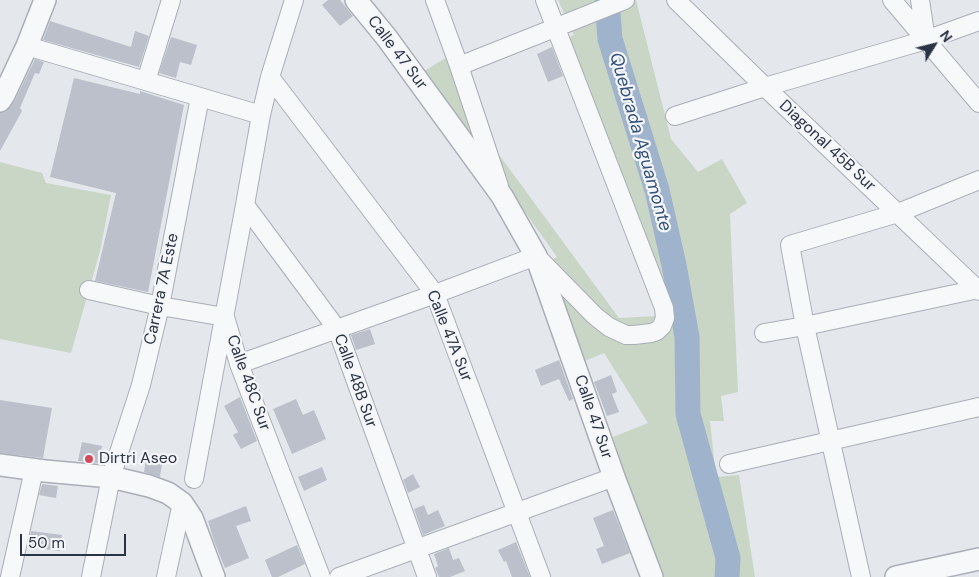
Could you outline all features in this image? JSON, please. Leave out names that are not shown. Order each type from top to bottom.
[{"type":"street","points":[[0,101],[27,46],[44,0]]},
{"type":"street","points":[[146,81],[171,0]]},
{"type":"street","points":[[194,479],[261,114],[270,77],[294,0]]},
{"type":"street","name":"Calle 47 Sur","points":[[356,0],[387,38],[502,196],[536,256],[614,477],[652,577]]},
{"type":"street","points":[[363,0],[387,38]]},
{"type":"street","points":[[435,0],[502,196]]},
{"type":"street","points":[[544,0],[555,28]]},
{"type":"street","points":[[459,66],[625,0]]},
{"type":"street","name":"Diagonal 45B Sur","points":[[676,0],[978,290]]},
{"type":"street","points":[[892,0],[979,103]]},
{"type":"street","points":[[920,0],[926,40]]},
{"type":"street","points":[[675,116],[765,87],[926,40],[979,21]]},
{"type":"street","name":"Calle 47 Sur","points":[[536,256],[609,327],[626,335],[652,333],[660,329],[664,321],[664,308],[555,28]]},
{"type":"street","points":[[27,46],[261,114]]},
{"type":"street","name":"Calle 47A Sur","points":[[270,77],[435,294],[541,577]]},
{"type":"street","name":"Carrera 7A Este","points":[[91,577],[111,477],[141,385],[160,306],[200,97]]},
{"type":"street","points":[[862,577],[806,326],[790,245],[898,212],[979,180]]},
{"type":"street","name":"Calle 48B Sur","points":[[245,206],[337,329],[427,577]]},
{"type":"street","points":[[240,364],[536,256]]},
{"type":"street","name":"Calle 48C Sur","points":[[89,290],[160,306],[224,317],[321,577]]},
{"type":"street","points":[[764,333],[978,290]]},
{"type":"street","points":[[729,464],[979,407]]},
{"type":"street","points":[[0,465],[111,477],[168,493],[182,503],[192,518],[198,529],[214,577]]},
{"type":"street","points":[[10,577],[34,470]]},
{"type":"street","points":[[338,577],[614,477]]},
{"type":"street","points":[[166,577],[182,503]]},
{"type":"street","points":[[896,577],[979,559]]},
{"type":"green space","points":[[558,0],[636,0],[671,139],[698,172],[722,159],[747,203],[730,214],[738,392],[721,396],[724,421],[710,421],[716,477],[739,475],[755,577],[659,577],[613,437],[648,423],[604,353],[582,362],[545,262],[557,257],[424,71],[449,56],[497,152],[619,318],[658,316],[555,42],[574,35]]},
{"type":"green space","points":[[0,162],[42,173],[46,183],[111,195],[100,251],[71,353],[0,339]]},
{"type":"building","points":[[328,0],[340,0],[353,16],[340,26],[322,5]]},
{"type":"building","points":[[50,21],[131,47],[135,31],[149,36],[139,67],[43,40]]},
{"type":"building","points":[[171,37],[197,45],[191,65],[180,62],[176,78],[159,73]]},
{"type":"building","points":[[552,47],[563,76],[548,82],[537,54]]},
{"type":"building","points":[[35,59],[44,62],[39,74],[35,73],[20,108],[22,111],[0,151],[0,113],[6,112],[14,102]]},
{"type":"building","points":[[74,78],[140,94],[140,91],[184,105],[148,292],[95,281],[116,193],[50,177]]},
{"type":"building","points":[[370,329],[375,344],[356,350],[351,335]]},
{"type":"building","points":[[559,360],[573,399],[569,401],[559,379],[541,386],[535,370]]},
{"type":"building","points":[[611,375],[617,392],[612,394],[619,412],[607,416],[594,382]]},
{"type":"building","points":[[240,397],[257,441],[241,449],[233,435],[238,432],[224,406]]},
{"type":"building","points":[[296,399],[303,415],[314,410],[326,439],[292,454],[273,409]]},
{"type":"building","points":[[0,400],[52,408],[43,458],[0,453]]},
{"type":"building","points":[[82,442],[102,446],[99,463],[78,461]]},
{"type":"building","points":[[147,454],[163,457],[160,477],[144,472]]},
{"type":"building","points":[[322,467],[327,480],[304,491],[298,477]]},
{"type":"building","points":[[413,474],[420,487],[408,493],[403,480]]},
{"type":"building","points":[[42,484],[58,486],[56,498],[39,495]]},
{"type":"building","points":[[424,505],[428,515],[438,510],[445,526],[423,535],[414,509]]},
{"type":"building","points":[[246,506],[251,521],[236,526],[249,558],[225,568],[208,521]]},
{"type":"building","points":[[613,510],[630,553],[602,564],[596,549],[604,546],[593,518]]},
{"type":"building","points":[[31,531],[62,535],[60,551],[28,547]]},
{"type":"building","points":[[516,542],[530,577],[512,577],[506,561],[504,562],[498,550]]},
{"type":"building","points":[[297,545],[305,564],[278,577],[272,577],[265,560]]},
{"type":"building","points":[[449,548],[453,560],[459,558],[465,571],[450,577],[439,577],[435,568],[438,566],[434,554]]},
{"type":"waterway","name":"Quebrada Aguamonte","points":[[607,0],[610,39],[657,190],[674,265],[687,337],[688,414],[728,558],[727,577]]},
{"type":"place","name":"Dirtri Aseo","points":[[89,459]]}]
